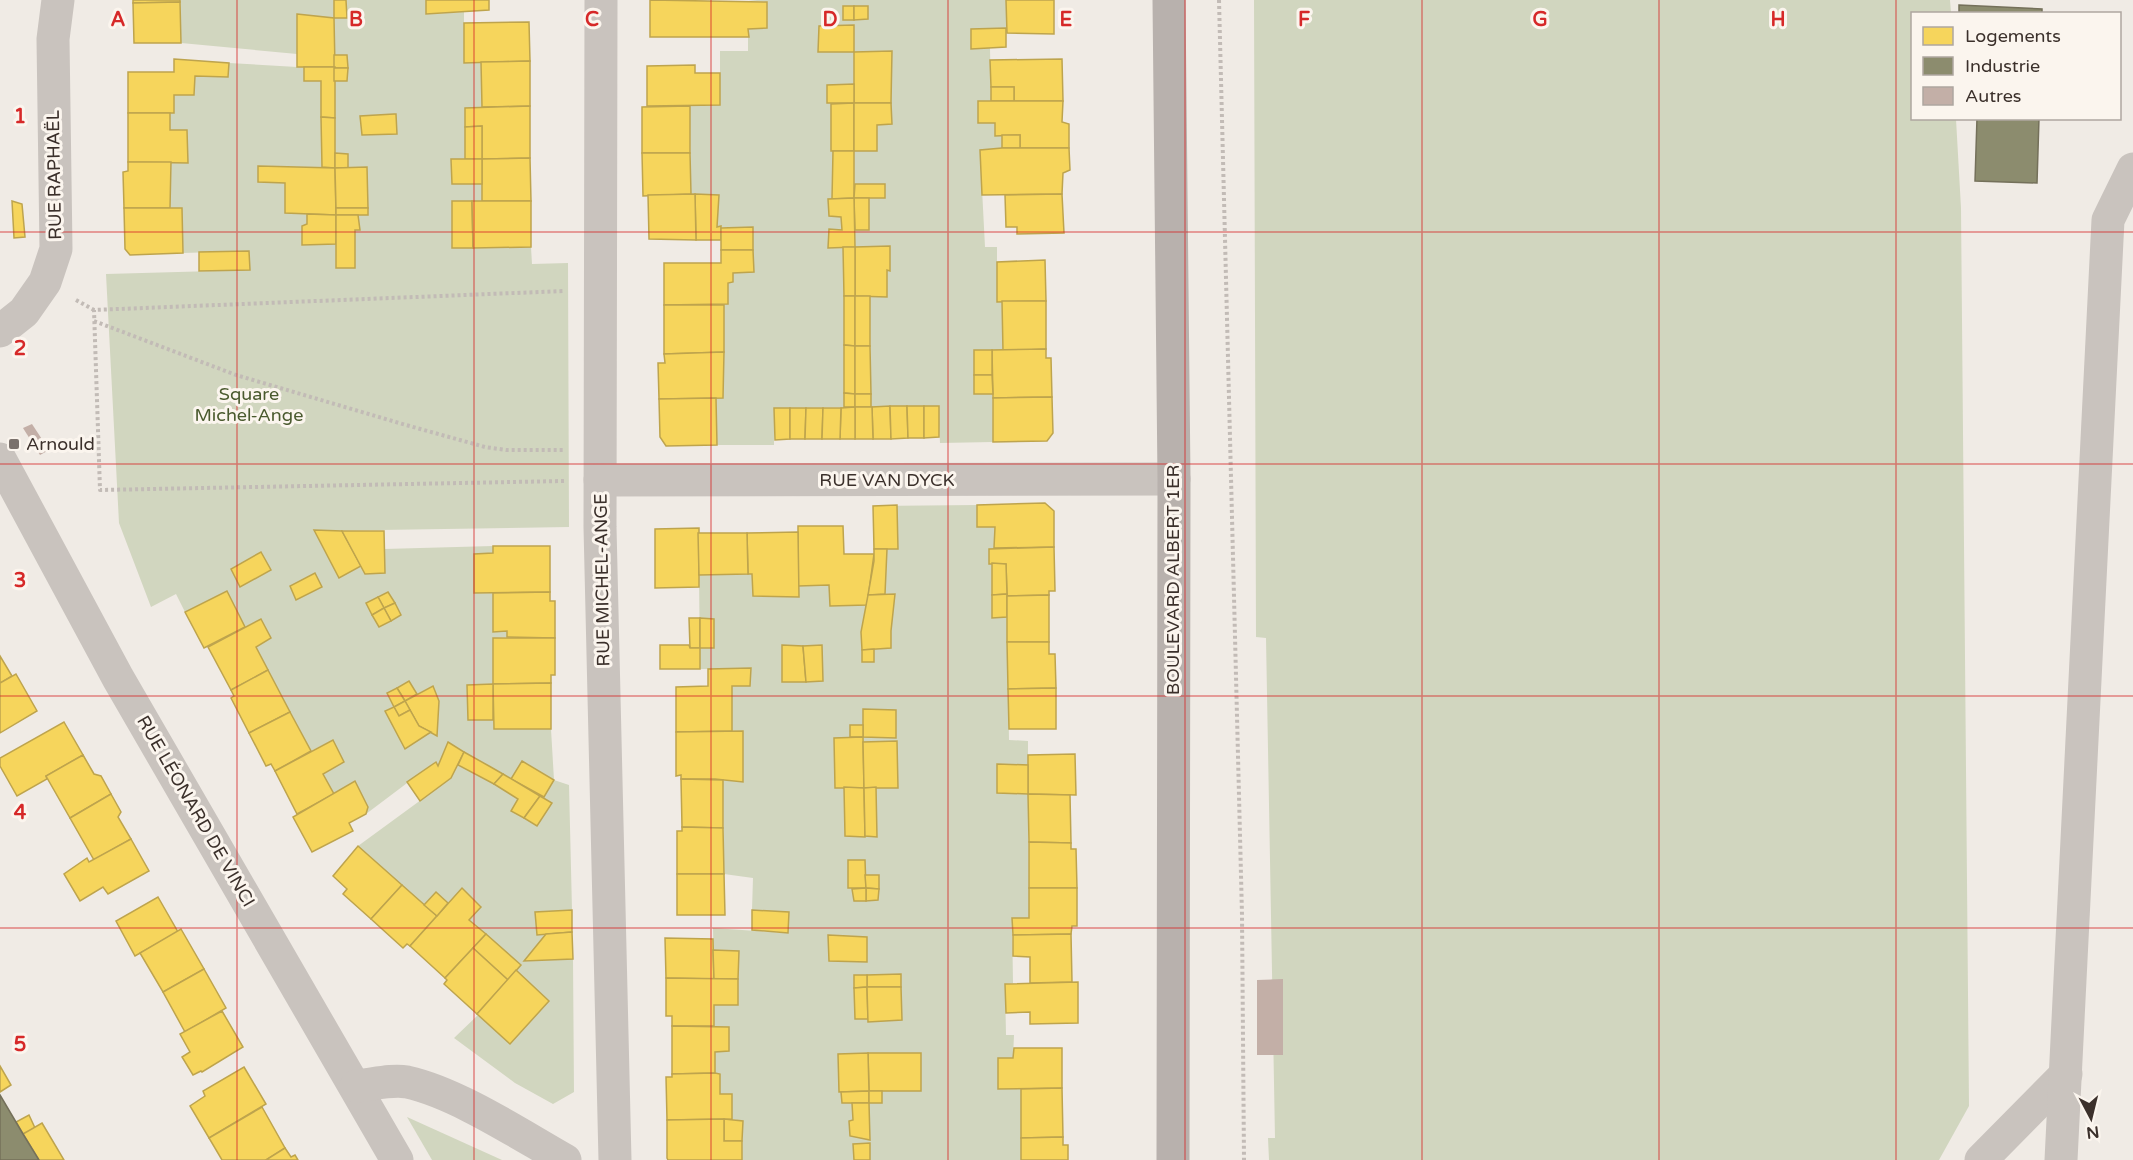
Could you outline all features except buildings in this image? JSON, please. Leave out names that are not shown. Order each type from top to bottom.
[{"type":"main road","name":"BOULEVARD ALBERT 1ER","points":[[1169,0],[1174,479],[1173,1160]]},
{"type":"street","name":"RUE RAPHAËL","points":[[0,331],[24,312],[45,282],[56,249],[53,39],[58,0]]},
{"type":"street","name":"RUE MICHEL-ANGE","points":[[601,0],[600,465],[615,1160]]},
{"type":"street","points":[[2061,1160],[2108,220],[2133,169]]},
{"type":"street","name":"RUE LÉONARD DE VINCI","points":[[0,459],[118,678],[397,1160]]},
{"type":"street","name":"RUE VAN DYCK","points":[[600,465],[1174,479]]},
{"type":"street","points":[[1981,1160],[2066,1074]]},
{"type":"street","points":[[356,1086],[404,1082],[439,1092],[484,1114],[565,1160]]},
{"type":"path","points":[[1219,0],[1242,915],[1244,1160]]},
{"type":"path","points":[[599,290],[94,310],[94,321],[100,490],[600,465]]},
{"type":"path","points":[[94,321],[236,375],[485,447],[600,465]]},
{"type":"green space","name":"Square Michel-Ange","points":[[180,0],[426,0],[427,14],[464,12],[464,62],[481,62],[482,107],[465,108],[465,159],[451,159],[452,184],[482,184],[482,201],[452,248],[531,247],[532,264],[568,263],[569,527],[314,531],[339,578],[361,566],[365,574],[384,573],[384,549],[493,546],[493,553],[474,554],[474,593],[493,593],[493,631],[507,631],[507,637],[493,638],[493,684],[467,686],[468,719],[493,720],[494,729],[551,729],[554,780],[569,785],[572,910],[535,912],[537,935],[546,934],[525,961],[573,959],[574,1092],[553,1104],[515,1083],[454,1038],[478,1015],[510,1044],[516,970],[521,965],[469,920],[481,906],[462,889],[448,903],[436,892],[424,905],[358,846],[451,778],[464,752],[448,742],[438,766],[435,762],[366,814],[368,807],[355,781],[334,794],[323,774],[344,762],[333,740],[311,751],[256,647],[271,638],[261,619],[245,627],[226,592],[185,612],[176,594],[151,607],[119,523],[106,274],[250,270],[249,251],[183,253],[182,208],[170,208],[171,162],[187,130],[170,130],[170,113],[174,95],[194,95],[195,76],[227,77],[229,63],[334,67],[297,54],[181,43]],"holes":[[[258,167],[335,168],[335,244],[307,224],[307,214],[285,213],[285,183],[258,182]],[[432,686],[439,701],[437,735],[419,726],[405,701]],[[522,761],[554,780],[543,797],[511,779]]]},
{"type":"green space","points":[[748,0],[1006,0],[1006,28],[971,29],[990,48],[991,101],[978,101],[978,122],[995,123],[995,135],[1002,135],[1002,148],[980,150],[985,247],[997,247],[997,302],[1002,301],[1003,351],[974,351],[974,375],[992,375],[993,442],[940,443],[938,406],[871,407],[870,296],[887,270],[890,270],[890,247],[855,247],[855,407],[774,408],[774,445],[717,445],[716,398],[723,398],[724,305],[728,304],[728,283],[733,282],[733,273],[753,272],[753,227],[717,227],[719,195],[691,194],[690,106],[720,105],[720,51],[748,51],[748,29],[767,28],[767,2]]},
{"type":"green space","points":[[1254,0],[1950,0],[1951,12],[1911,12],[1911,120],[1956,120],[1961,208],[1969,1106],[1939,1160],[1269,1160],[1268,1138],[1275,1138],[1266,638],[1256,637]]},
{"type":"green space","points":[[977,505],[977,527],[995,527],[994,548],[989,549],[989,563],[992,563],[1007,594],[992,595],[992,617],[1007,617],[1009,740],[1028,741],[1028,765],[997,764],[998,792],[1028,794],[1029,918],[1012,918],[1013,983],[1005,984],[1006,1035],[1014,1035],[1013,1058],[998,1058],[998,1089],[1021,1089],[1021,1160],[742,1160],[743,1121],[732,1119],[732,1094],[720,1094],[720,1075],[715,1073],[715,1052],[729,1051],[729,1027],[714,1026],[714,1005],[737,1005],[714,979],[713,928],[787,933],[788,912],[752,910],[753,878],[724,874],[723,780],[742,731],[732,731],[732,686],[750,686],[751,669],[700,669],[699,575],[752,574],[754,596],[798,597],[798,586],[829,585],[830,606],[866,605],[874,561],[873,506]]},
{"type":"green space","points":[[407,1117],[502,1160],[432,1160]]},
{"type":"place","name":"Arnould","points":[[14,444]]}]
